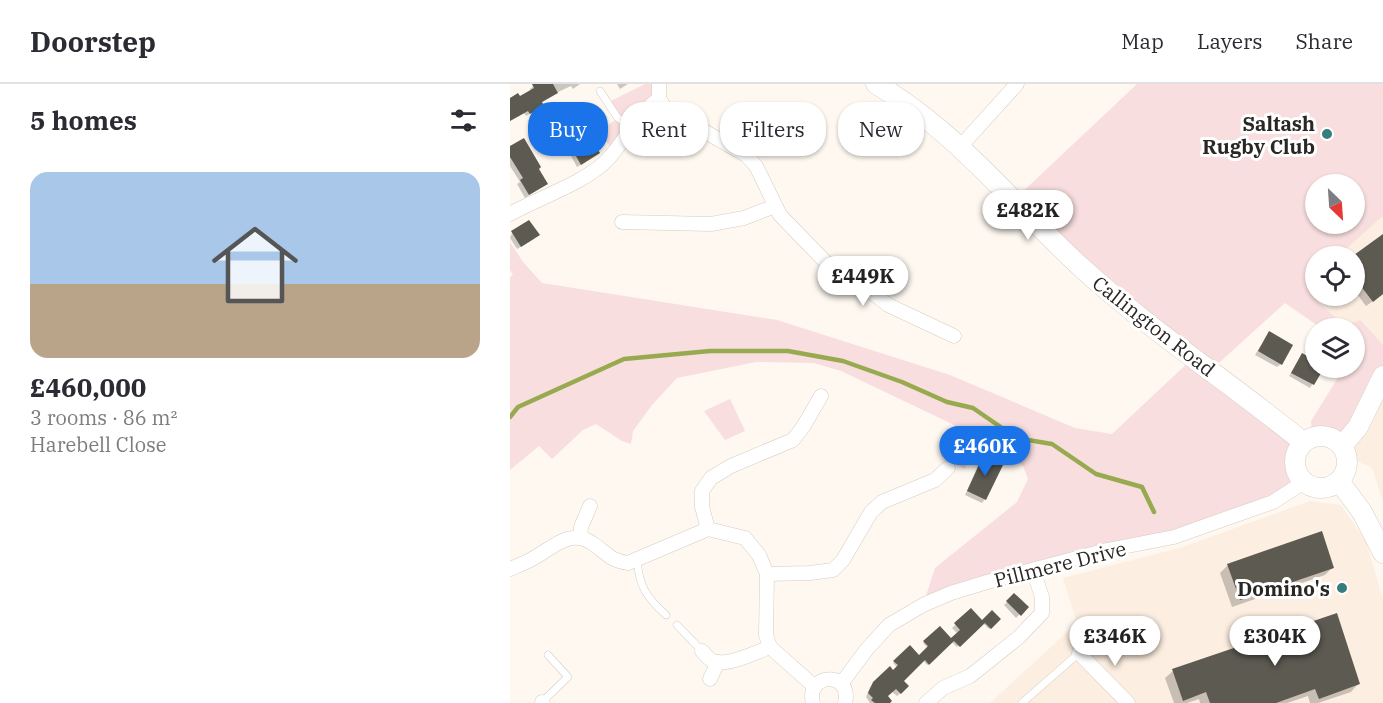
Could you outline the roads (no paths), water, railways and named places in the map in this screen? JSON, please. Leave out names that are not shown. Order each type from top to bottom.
[{"type":"main road","name":"Callington Road","points":[[876,84],[904,100],[983,169],[1081,267],[1122,303],[1170,342],[1260,406],[1304,442]]},
{"type":"main road","points":[[1342,446],[1358,427],[1383,376]]},
{"type":"main road","points":[[1322,436],[1335,439],[1342,446],[1347,465],[1339,481],[1324,488],[1304,482],[1295,464],[1297,452],[1304,442],[1312,437],[1322,436]]},
{"type":"main road","points":[[1339,481],[1362,512],[1383,553]]},
{"type":"street","points":[[659,84],[659,99],[665,108],[746,155],[756,166],[780,215],[845,282],[954,336]]},
{"type":"street","points":[[959,148],[1017,84]]},
{"type":"street","points":[[654,102],[659,99]]},
{"type":"street","points":[[511,211],[590,173],[608,160],[620,143]]},
{"type":"street","points":[[622,222],[711,224],[744,218],[775,206]]},
{"type":"street","points":[[873,294],[889,265]]},
{"type":"street","points":[[708,529],[702,507],[702,491],[711,478],[731,466],[793,440],[821,396]]},
{"type":"street","points":[[767,574],[833,570],[843,560],[871,512],[882,502],[935,480],[948,468]]},
{"type":"street","name":"Pillmere Drive","points":[[841,684],[867,649],[889,625],[923,605],[951,593],[1033,570],[1107,550],[1174,537],[1273,502],[1304,482]]},
{"type":"street","points":[[580,537],[581,526],[590,506]]},
{"type":"street","points":[[510,569],[567,538],[580,537],[591,542],[616,562],[628,563],[708,529],[745,538],[759,555],[767,574],[766,635],[770,647],[815,687]]},
{"type":"street","points":[[926,703],[943,688],[970,676],[1019,637],[1042,613],[1042,597],[1033,570]]},
{"type":"street","points":[[702,651],[712,661],[718,662],[738,660],[770,647]]},
{"type":"street","points":[[1079,653],[1128,703]]},
{"type":"street","points":[[710,679],[718,662]]},
{"type":"street","points":[[813,703],[812,692],[815,687],[822,680],[829,679],[841,684],[846,691],[845,703]]},
{"type":"lane","points":[[600,91],[620,119]]},
{"type":"lane","points":[[637,559],[638,574],[646,594],[652,603],[666,615]]},
{"type":"lane","points":[[677,625],[702,651]]},
{"type":"lane","points":[[1022,703],[1079,653]]},
{"type":"lane","points":[[542,702],[568,677],[548,655]]},
{"type":"waterway","points":[[510,417],[518,407],[624,359],[710,351],[788,351],[843,361],[902,382],[947,402],[973,408],[1002,428],[1010,437],[1052,444],[1096,474],[1142,487],[1154,512]]},
{"type":"place","name":"Saltash Rugby Club","points":[[1327,134]]},
{"type":"place","name":"Domino's","points":[[1342,588]]}]
